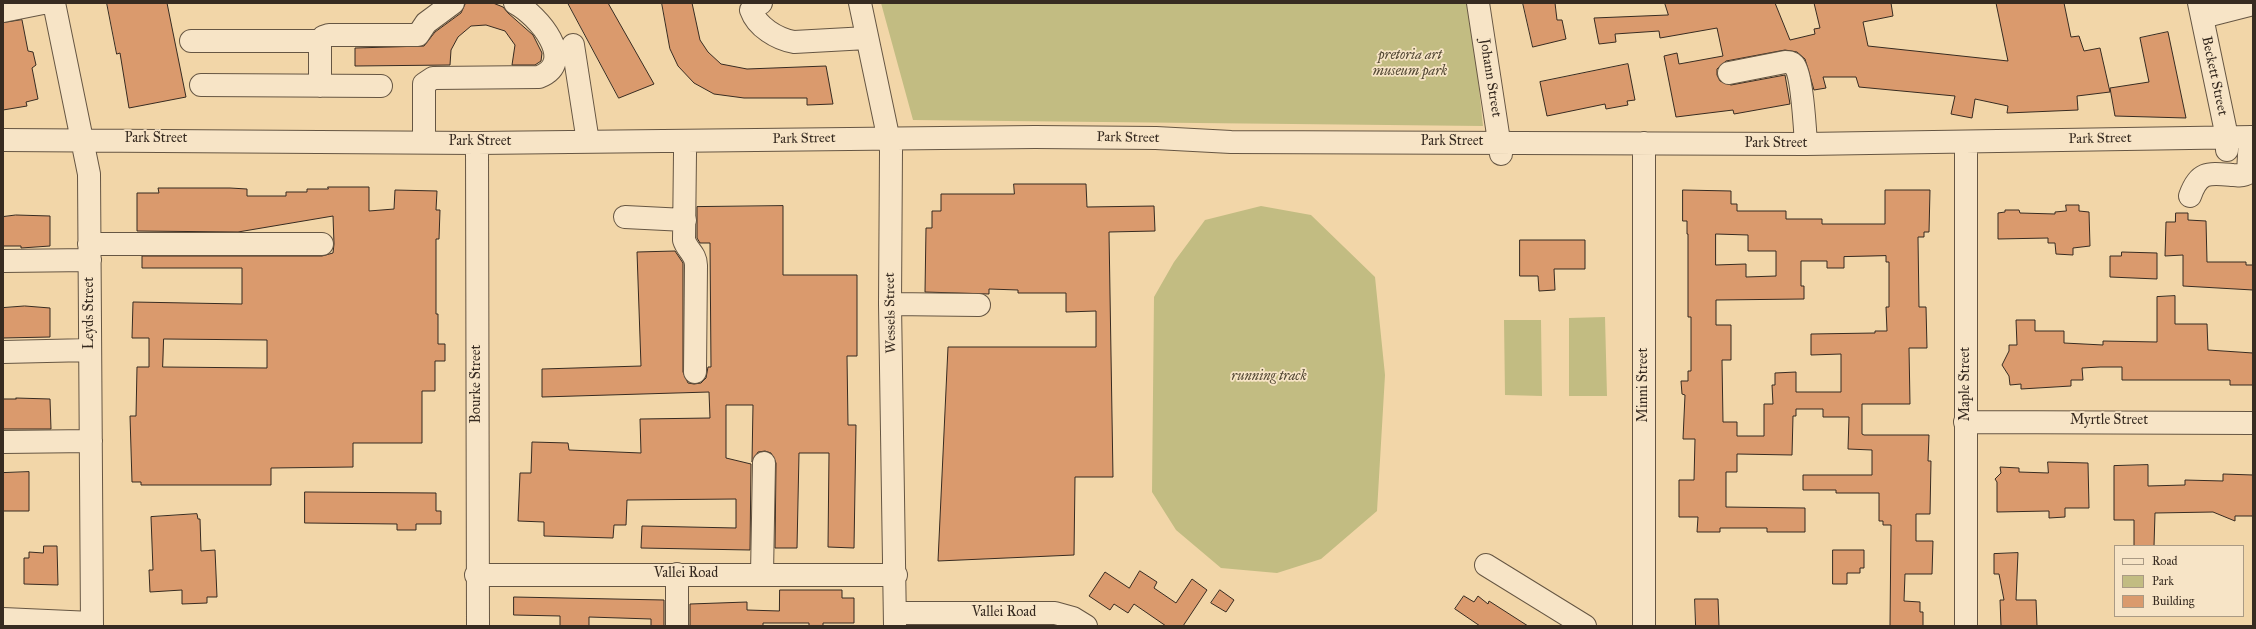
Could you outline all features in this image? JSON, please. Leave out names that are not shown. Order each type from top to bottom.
[{"type":"street","points":[[3,11],[43,3]]},
{"type":"street","name":"Leyds Street","points":[[54,3],[89,174],[92,624]]},
{"type":"street","points":[[320,86],[320,41],[323,37],[329,35],[418,35],[426,23],[453,3]]},
{"type":"street","points":[[424,142],[424,84],[428,80],[433,78],[539,77],[549,73],[554,67],[555,48],[545,30],[532,14],[515,3]]},
{"type":"street","points":[[761,3],[755,5],[751,10],[753,16],[766,31],[785,41],[794,42],[867,38]]},
{"type":"street","name":"Wessels Street","points":[[860,3],[890,144],[890,304],[896,575],[895,619]]},
{"type":"street","name":"Johann Street","points":[[1478,3],[1501,148]]},
{"type":"street","points":[[2200,10],[2253,4]]},
{"type":"street","name":"Beckett Street","points":[[2200,10],[2227,143]]},
{"type":"street","points":[[191,41],[320,41]]},
{"type":"street","points":[[573,45],[588,142]]},
{"type":"street","points":[[1730,73],[1785,62],[1790,62],[1794,65],[1799,78],[1806,144]]},
{"type":"street","points":[[201,85],[381,86]]},
{"type":"street","name":"Park Street","points":[[3,140],[84,147],[173,152],[477,148],[685,153],[1035,137],[1156,138],[1231,142],[1501,148],[1966,148],[2251,143]]},
{"type":"street","name":"Park Street","points":[[3,155],[84,147],[424,142],[477,148],[588,142],[890,144]]},
{"type":"street","points":[[2190,196],[2196,180],[2200,177],[2215,174],[2241,176],[2248,173],[2251,143]]},
{"type":"street","name":"Park Street","points":[[1644,148],[1806,144],[1966,148]]},
{"type":"street","name":"Bourke Street","points":[[477,148],[476,575],[478,626]]},
{"type":"street","name":"Minni Street","points":[[1644,148],[1644,626]]},
{"type":"street","name":"Maple Street","points":[[1966,148],[1966,626]]},
{"type":"street","points":[[685,153],[686,247],[696,258],[695,372]]},
{"type":"street","points":[[625,217],[685,220]]},
{"type":"street","points":[[3,261],[90,252],[322,244]]},
{"type":"street","points":[[890,304],[979,305]]},
{"type":"street","points":[[3,352],[90,350]]},
{"type":"street","name":"Myrtle Street","points":[[1965,422],[2253,423]]},
{"type":"street","points":[[3,442],[91,441]]},
{"type":"street","points":[[762,574],[764,463]]},
{"type":"street","points":[[1486,565],[1585,626]]},
{"type":"street","points":[[677,574],[677,626]]},
{"type":"street","name":"Vallei Road","points":[[476,575],[896,575]]},
{"type":"street","name":"Vallei Road","points":[[895,619],[1056,613],[1073,618],[1086,626]]},
{"type":"street","points":[[3,619],[92,624]]},
{"type":"green space","name":"pretoria art museum park","points":[[881,3],[1470,3],[1483,126],[913,120]]},
{"type":"green space","name":"running track","points":[[1261,206],[1311,215],[1375,277],[1385,375],[1377,511],[1321,559],[1277,573],[1221,568],[1176,530],[1152,492],[1154,297],[1174,262],[1205,220]]},
{"type":"green space","points":[[1605,317],[1607,396],[1569,396],[1569,318]]},
{"type":"green space","points":[[1504,320],[1541,320],[1542,396],[1505,395]]},
{"type":"building","points":[[107,3],[167,3],[186,97],[129,108],[120,53],[117,54]]},
{"type":"building","points":[[493,3],[503,7],[533,35],[542,53],[541,61],[535,65],[512,65],[515,45],[505,31],[486,25],[471,26],[458,37],[451,50],[450,65],[355,66],[355,48],[424,46],[435,32],[461,13],[465,4]]},
{"type":"building","points":[[568,3],[608,3],[654,84],[619,98]]},
{"type":"building","points":[[662,3],[692,3],[700,40],[708,52],[721,64],[747,69],[826,66],[833,104],[807,105],[807,98],[744,98],[714,94],[694,83],[678,66],[670,49]]},
{"type":"building","points":[[1523,3],[1555,3],[1557,20],[1562,20],[1566,39],[1533,47]]},
{"type":"building","points":[[1665,3],[1775,3],[1790,40],[1815,34],[1814,29],[1820,28],[1814,3],[1891,3],[1893,16],[1863,22],[1868,46],[2008,61],[1996,3],[2064,3],[2071,37],[2079,36],[2084,51],[2100,48],[2110,92],[2077,96],[2078,110],[2007,113],[2008,106],[1975,99],[1972,118],[1951,114],[1955,96],[1859,87],[1856,77],[1823,77],[1826,88],[1814,90],[1805,59],[1797,52],[1785,50],[1726,61],[1717,69],[1717,75],[1720,81],[1731,85],[1785,75],[1790,104],[1734,114],[1733,110],[1676,117],[1664,56],[1677,53],[1679,64],[1723,56],[1717,28],[1660,38],[1659,31],[1615,34],[1616,42],[1599,44],[1594,18],[1668,15]]},
{"type":"building","points":[[22,20],[28,51],[33,52],[36,65],[32,68],[38,99],[26,102],[27,106],[3,110],[3,23]]},
{"type":"building","points":[[2168,32],[2186,118],[2115,116],[2110,88],[2149,82],[2140,38]]},
{"type":"building","points":[[1628,64],[1635,100],[1627,101],[1628,105],[1606,109],[1605,104],[1547,116],[1540,82]]},
{"type":"building","points":[[1014,184],[1086,184],[1087,207],[1154,206],[1155,231],[1109,232],[1113,477],[1075,477],[1074,555],[938,561],[948,347],[1096,347],[1096,311],[1066,312],[1066,293],[1018,293],[1018,290],[989,289],[989,294],[925,292],[926,228],[932,228],[932,211],[941,211],[941,194],[1014,194]]},
{"type":"building","points":[[328,187],[369,187],[369,211],[394,209],[395,190],[437,191],[436,210],[440,210],[439,239],[436,239],[436,314],[438,314],[438,344],[445,344],[445,361],[435,361],[435,391],[422,391],[422,443],[353,443],[353,467],[271,468],[271,485],[141,485],[141,482],[132,482],[130,416],[136,416],[137,367],[149,367],[149,338],[132,338],[133,302],[242,304],[242,268],[142,268],[142,256],[322,256],[333,253],[334,244],[333,216],[238,232],[137,231],[137,193],[159,193],[158,188],[230,188],[247,189],[247,196],[286,196],[286,192],[307,192],[307,189],[328,189]],"holes":[[[164,339],[267,340],[267,368],[163,367]]]},
{"type":"building","points":[[1683,190],[1731,191],[1731,204],[1737,204],[1737,211],[1786,211],[1786,219],[1822,219],[1822,224],[1885,224],[1885,190],[1930,190],[1929,232],[1924,232],[1924,237],[1918,237],[1919,307],[1926,307],[1927,348],[1909,348],[1910,404],[1862,404],[1862,434],[1864,435],[1929,435],[1928,461],[1931,461],[1930,514],[1916,514],[1916,541],[1933,541],[1932,574],[1905,574],[1904,601],[1920,602],[1920,612],[1923,612],[1923,626],[1890,626],[1891,525],[1883,525],[1883,521],[1879,521],[1879,493],[1836,493],[1836,490],[1803,490],[1803,475],[1872,475],[1872,450],[1848,449],[1849,417],[1823,417],[1823,409],[1796,409],[1796,416],[1793,416],[1792,455],[1737,454],[1737,472],[1726,472],[1726,507],[1805,508],[1805,532],[1767,532],[1767,528],[1720,528],[1720,532],[1697,532],[1698,517],[1679,517],[1679,480],[1694,480],[1695,439],[1683,439],[1685,395],[1682,394],[1681,381],[1688,381],[1688,371],[1691,371],[1691,317],[1688,317],[1687,221],[1683,221]],"holes":[[[1716,234],[1748,235],[1748,251],[1776,251],[1776,276],[1746,277],[1746,264],[1716,265]],[[1886,256],[1886,262],[1889,262],[1889,307],[1886,307],[1887,331],[1875,331],[1875,333],[1811,334],[1811,355],[1841,354],[1841,392],[1796,392],[1796,372],[1775,373],[1775,385],[1772,385],[1773,404],[1764,404],[1764,436],[1737,436],[1737,422],[1723,422],[1722,360],[1731,360],[1731,325],[1716,325],[1716,300],[1804,299],[1804,286],[1801,286],[1801,261],[1827,261],[1827,268],[1844,268],[1844,257]]]},
{"type":"building","points":[[2066,205],[2079,205],[2079,211],[2089,212],[2090,246],[2073,248],[2073,255],[2056,254],[2055,243],[2048,243],[2048,238],[1998,239],[1998,213],[2005,212],[2005,210],[2019,210],[2020,213],[2055,214],[2055,212],[2066,211]]},
{"type":"building","points":[[783,206],[783,275],[857,275],[857,356],[847,356],[848,425],[856,425],[854,548],[828,547],[829,453],[799,453],[797,548],[775,548],[776,463],[771,453],[765,451],[758,452],[752,462],[753,405],[726,405],[726,458],[751,464],[750,550],[641,548],[642,526],[736,528],[736,499],[627,500],[626,525],[614,525],[613,538],[544,536],[544,522],[518,521],[520,473],[531,473],[532,442],[568,443],[569,450],[641,453],[640,419],[710,418],[709,392],[542,397],[542,369],[641,366],[637,252],[675,251],[683,263],[683,372],[688,383],[701,383],[706,378],[708,367],[711,367],[710,243],[700,243],[697,238],[697,207]]},
{"type":"building","points":[[2176,213],[2188,213],[2188,220],[2206,221],[2207,262],[2246,262],[2246,265],[2253,265],[2253,290],[2183,286],[2183,255],[2165,256],[2166,222],[2175,222]]},
{"type":"building","points":[[16,215],[50,216],[50,246],[21,248],[21,246],[3,246],[3,217]]},
{"type":"building","points":[[1520,240],[1585,240],[1585,269],[1554,269],[1555,290],[1539,291],[1538,276],[1520,276]]},
{"type":"building","points":[[2122,252],[2157,253],[2157,279],[2110,277],[2110,256],[2121,256]]},
{"type":"building","points":[[2175,296],[2175,324],[2207,324],[2208,350],[2253,353],[2253,385],[2230,385],[2230,380],[2122,380],[2122,367],[2100,367],[2082,368],[2083,380],[2071,380],[2071,386],[2021,389],[2021,384],[2010,385],[2009,376],[2002,365],[2009,351],[2009,345],[2017,345],[2016,320],[2035,320],[2035,331],[2064,331],[2064,343],[2103,345],[2103,341],[2157,342],[2157,297]]},
{"type":"building","points":[[25,306],[50,308],[50,337],[3,338],[3,308]]},
{"type":"building","points":[[3,399],[50,399],[51,429],[3,429]]},
{"type":"building","points":[[2048,462],[2088,463],[2089,508],[2065,508],[2065,517],[2049,518],[2049,511],[1997,512],[1997,482],[1995,479],[2001,473],[2000,467],[2019,468],[2019,472],[2048,473]]},
{"type":"building","points":[[2148,465],[2148,486],[2185,485],[2185,480],[2223,481],[2223,474],[2253,475],[2253,516],[2235,516],[2235,521],[2213,512],[2155,513],[2154,545],[2134,545],[2134,520],[2114,520],[2114,466]]},
{"type":"building","points":[[29,472],[29,511],[3,511],[3,473]]},
{"type":"building","points":[[305,492],[436,493],[436,511],[441,511],[441,524],[416,524],[416,530],[397,530],[397,524],[305,523]]},
{"type":"building","points":[[197,514],[198,519],[200,519],[201,551],[215,550],[217,597],[207,597],[207,603],[182,604],[182,590],[150,592],[149,570],[153,570],[151,517]]},
{"type":"building","points":[[44,546],[57,546],[58,585],[24,584],[24,558],[29,558],[29,552],[43,553]]},
{"type":"building","points":[[1833,550],[1864,550],[1864,568],[1860,568],[1860,573],[1847,573],[1847,584],[1833,584]]},
{"type":"building","points":[[2018,553],[2016,600],[2036,600],[2037,626],[2001,626],[2000,600],[2004,600],[1999,574],[1994,574],[1994,554]]},
{"type":"building","points":[[1140,571],[1157,582],[1154,588],[1176,603],[1192,579],[1207,590],[1183,626],[1166,626],[1134,604],[1128,613],[1114,604],[1110,610],[1089,596],[1105,572],[1129,588]]},
{"type":"building","points":[[780,590],[842,590],[842,598],[854,598],[854,623],[823,623],[823,626],[809,626],[809,623],[763,623],[763,626],[690,626],[690,604],[747,602],[747,610],[779,611]]},
{"type":"building","points":[[1220,590],[1234,600],[1226,612],[1211,603]]},
{"type":"building","points":[[1464,596],[1474,602],[1478,596],[1488,604],[1489,601],[1528,626],[1480,626],[1455,609]]},
{"type":"building","points":[[514,597],[664,600],[664,626],[651,626],[651,619],[589,617],[589,626],[560,626],[560,616],[514,615]]},
{"type":"building","points":[[1695,599],[1718,599],[1719,626],[1696,626]]}]
